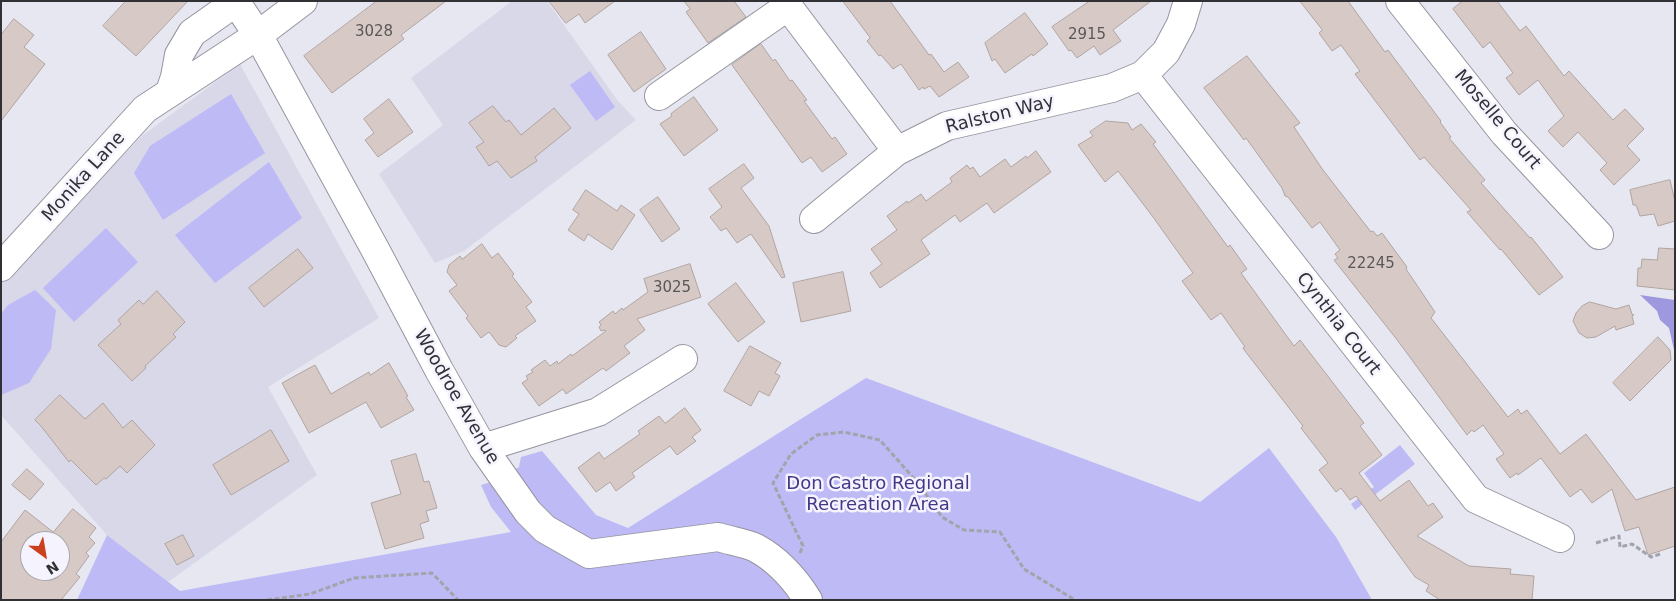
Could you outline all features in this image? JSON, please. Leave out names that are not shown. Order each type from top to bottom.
[{"type":"street","points":[[258,35],[303,1]]},
{"type":"street","name":"Ralston Way","points":[[814,219],[897,151],[947,126],[1112,88],[1144,75],[1166,52],[1181,24],[1188,1]]},
{"type":"street","name":"Moselle Court","points":[[1400,1],[1504,132],[1599,235]]},
{"type":"street","points":[[170,92],[179,55],[192,33],[236,2]]},
{"type":"street","name":"Woodroe Avenue","points":[[236,2],[258,35],[483,448],[528,512],[545,529],[589,554],[718,538],[755,548],[768,556],[790,576],[808,600]]},
{"type":"street","points":[[659,96],[786,4],[897,151]]},
{"type":"street","name":"Monika Lane","points":[[1,267],[145,109],[258,35]]},
{"type":"street","name":"Cynthia Court","points":[[1144,75],[1476,499],[1560,538]]},
{"type":"street","points":[[483,448],[598,412],[683,358]]},
{"type":"path","points":[[790,576],[802,546],[773,483],[791,454],[817,435],[844,432],[880,440],[918,483],[942,517],[964,530],[1000,532],[1024,569],[1075,600]]},
{"type":"path","points":[[1596,543],[1619,536],[1620,548],[1632,544],[1651,557],[1660,554]]},
{"type":"path","points":[[267,600],[310,594],[354,578],[432,573],[458,600]]},
{"type":"shaded area","points":[[512,1],[547,1],[618,101],[636,120],[464,251],[435,263],[379,174],[443,125],[411,78]]},
{"type":"shaded area","points":[[240,64],[379,318],[268,387],[317,475],[168,582],[107,535],[1,415],[1,281],[143,135]]},
{"type":"shaded area","points":[[1640,295],[1675,300],[1675,354],[1669,328],[1660,320],[1657,311]]},
{"type":"green space","points":[[590,71],[615,107],[596,121],[570,85]]},
{"type":"green space","points":[[231,94],[265,153],[163,220],[134,173],[150,146]]},
{"type":"green space","points":[[269,162],[302,218],[215,283],[175,235]]},
{"type":"green space","points":[[106,228],[138,262],[74,322],[43,288]]},
{"type":"green space","points":[[35,290],[56,310],[51,349],[29,383],[1,395],[1,314],[8,305]]},
{"type":"green space","name":"Don Castro Regional Recreation Area","points":[[866,378],[1200,502],[1269,448],[1336,537],[1372,600],[77,600],[107,535],[180,591],[511,532],[491,507],[481,485],[498,480],[519,467],[521,457],[542,451],[596,515],[628,528]]},
{"type":"green space","points":[[1400,445],[1415,464],[1355,510],[1351,504],[1374,487],[1364,473]]},
{"type":"building","points":[[126,1],[188,1],[136,56],[103,26]]},
{"type":"building","points":[[377,1],[446,1],[401,35],[404,39],[332,93],[304,56]]},
{"type":"building","points":[[549,1],[615,1],[585,23],[579,14],[566,23]]},
{"type":"building","points":[[684,1],[734,1],[746,17],[708,43],[686,12],[690,9]]},
{"type":"building","points":[[843,1],[890,1],[929,55],[931,54],[944,72],[958,62],[969,77],[939,97],[930,86],[919,90],[901,64],[893,69],[881,55],[879,56],[867,41],[870,38]]},
{"type":"building","points":[[1090,1],[1151,1],[1113,30],[1121,41],[1100,55],[1094,46],[1077,58],[1071,50],[1069,51],[1052,27]]},
{"type":"building","points":[[1300,1],[1348,1],[1385,52],[1388,50],[1441,121],[1451,137],[1449,138],[1485,180],[1481,183],[1531,237],[1563,277],[1539,295],[1467,212],[1471,210],[1424,157],[1420,160],[1355,74],[1360,71],[1341,45],[1332,51],[1319,33],[1322,30]]},
{"type":"building","points":[[1463,1],[1497,1],[1520,31],[1526,26],[1564,76],[1569,71],[1613,120],[1625,109],[1644,129],[1627,146],[1640,160],[1614,185],[1600,170],[1607,163],[1578,132],[1563,147],[1548,131],[1564,116],[1538,80],[1519,95],[1506,78],[1513,73],[1490,42],[1483,48],[1453,9]]},
{"type":"building","points":[[1025,13],[1048,44],[1033,56],[1032,54],[1005,73],[995,59],[992,61],[985,43]]},
{"type":"building","points":[[14,19],[34,35],[24,47],[45,64],[1,121],[1,35]]},
{"type":"building","points":[[641,32],[666,69],[634,92],[608,55]]},
{"type":"building","points":[[761,44],[773,61],[775,59],[790,81],[792,80],[807,100],[804,101],[832,139],[835,137],[847,154],[822,172],[811,157],[802,163],[732,65]]},
{"type":"building","points":[[1247,56],[1300,123],[1294,127],[1323,170],[1371,232],[1373,231],[1377,236],[1382,233],[1407,267],[1406,269],[1435,312],[1431,318],[1508,417],[1518,409],[1521,414],[1527,410],[1560,454],[1586,434],[1636,500],[1675,487],[1675,546],[1648,555],[1639,527],[1625,531],[1612,489],[1592,503],[1581,489],[1570,497],[1541,458],[1518,475],[1517,473],[1510,478],[1496,459],[1504,454],[1483,425],[1474,432],[1472,430],[1467,435],[1398,341],[1334,260],[1338,258],[1335,254],[1340,250],[1320,222],[1312,228],[1288,197],[1285,196],[1282,188],[1246,138],[1244,140],[1204,88]]},
{"type":"building","points":[[694,97],[718,130],[684,156],[660,124]]},
{"type":"building","points":[[389,99],[413,132],[378,157],[365,140],[374,133],[364,119]]},
{"type":"building","points":[[493,106],[506,122],[509,120],[521,135],[554,108],[571,128],[535,157],[537,161],[511,178],[497,161],[489,166],[476,147],[484,142],[469,123]]},
{"type":"building","points":[[1106,121],[1128,123],[1132,130],[1141,124],[1156,142],[1153,144],[1228,247],[1230,245],[1247,269],[1241,273],[1294,346],[1300,340],[1364,423],[1360,426],[1382,455],[1359,473],[1380,501],[1409,480],[1428,506],[1433,503],[1443,517],[1417,536],[1469,566],[1511,569],[1510,574],[1534,576],[1532,600],[1440,600],[1426,591],[1429,585],[1415,577],[1356,496],[1350,500],[1341,488],[1336,492],[1319,470],[1328,463],[1301,428],[1303,426],[1245,351],[1243,348],[1245,347],[1221,313],[1211,320],[1182,281],[1193,273],[1153,217],[1118,171],[1105,182],[1078,145],[1093,136],[1090,132]]},
{"type":"building","points":[[1036,151],[1051,172],[994,213],[987,203],[960,222],[955,215],[921,240],[930,254],[880,288],[870,273],[882,264],[871,249],[897,230],[887,216],[907,201],[908,203],[921,194],[926,201],[952,182],[950,178],[967,165],[970,169],[973,167],[980,177],[1005,159],[1011,167]]},
{"type":"building","points":[[744,164],[754,178],[741,188],[769,226],[785,277],[782,278],[751,234],[737,243],[726,228],[721,231],[710,217],[722,207],[709,189]]},
{"type":"building","points":[[1670,180],[1675,201],[1675,221],[1658,226],[1654,214],[1640,216],[1636,205],[1633,205],[1630,190]]},
{"type":"building","points":[[586,190],[617,211],[621,205],[635,215],[612,250],[588,234],[584,241],[568,230],[579,214],[573,210]]},
{"type":"building","points":[[658,197],[680,229],[662,242],[640,210]]},
{"type":"building","points":[[482,244],[492,258],[498,253],[514,274],[512,276],[532,302],[526,307],[536,321],[515,336],[517,338],[506,347],[499,345],[489,332],[481,338],[466,318],[468,316],[449,291],[457,285],[447,272],[449,265],[460,256],[462,259]]},
{"type":"building","points":[[1659,248],[1675,249],[1675,290],[1637,286],[1638,268],[1641,268],[1642,259],[1657,260]]},
{"type":"building","points":[[298,249],[313,268],[264,307],[249,288]]},
{"type":"building","points":[[690,264],[701,297],[637,319],[645,330],[624,346],[630,353],[606,371],[603,368],[566,394],[563,389],[539,406],[522,383],[528,379],[526,376],[533,372],[531,370],[545,360],[550,366],[557,361],[558,364],[606,331],[601,331],[599,322],[613,311],[615,314],[622,308],[623,310],[648,292],[644,279]]},
{"type":"building","points":[[843,272],[851,311],[801,322],[793,283]]},
{"type":"building","points":[[736,283],[765,322],[738,342],[708,304]]},
{"type":"building","points":[[157,291],[185,322],[173,334],[176,337],[132,381],[98,345],[121,324],[118,320],[139,300],[143,304]]},
{"type":"building","points":[[1590,302],[1616,309],[1629,305],[1634,315],[1632,316],[1634,324],[1616,330],[1615,326],[1596,337],[1587,338],[1579,333],[1573,321],[1576,313],[1582,306]]},
{"type":"building","points":[[1658,337],[1670,350],[1671,360],[1630,401],[1613,383]]},
{"type":"building","points":[[750,346],[781,363],[775,373],[780,376],[769,396],[759,391],[751,406],[724,391]]},
{"type":"building","points":[[389,363],[414,410],[381,428],[366,402],[309,433],[282,383],[315,365],[331,394],[369,372],[370,375]]},
{"type":"building","points":[[60,395],[85,419],[103,403],[123,428],[132,420],[155,445],[127,473],[120,466],[106,479],[104,478],[96,485],[71,460],[69,462],[35,420]]},
{"type":"building","points":[[685,408],[701,430],[692,437],[696,441],[677,455],[670,446],[632,473],[635,477],[616,491],[610,482],[596,492],[578,468],[599,452],[604,459],[640,434],[638,431],[659,416],[665,423]]},
{"type":"building","points":[[271,430],[289,461],[231,495],[213,465]]},
{"type":"building","points":[[416,454],[424,482],[429,481],[437,508],[426,511],[429,521],[420,524],[424,538],[385,549],[371,503],[401,494],[391,461]]},
{"type":"building","points":[[27,469],[44,484],[30,500],[12,485]]},
{"type":"building","points":[[73,509],[96,528],[89,537],[95,543],[86,553],[89,556],[76,574],[80,577],[61,600],[1,600],[1,542],[25,510],[52,531],[20,531],[20,581],[70,581],[70,531],[54,531]]},
{"type":"building","points":[[183,535],[194,556],[177,565],[165,544]]}]
